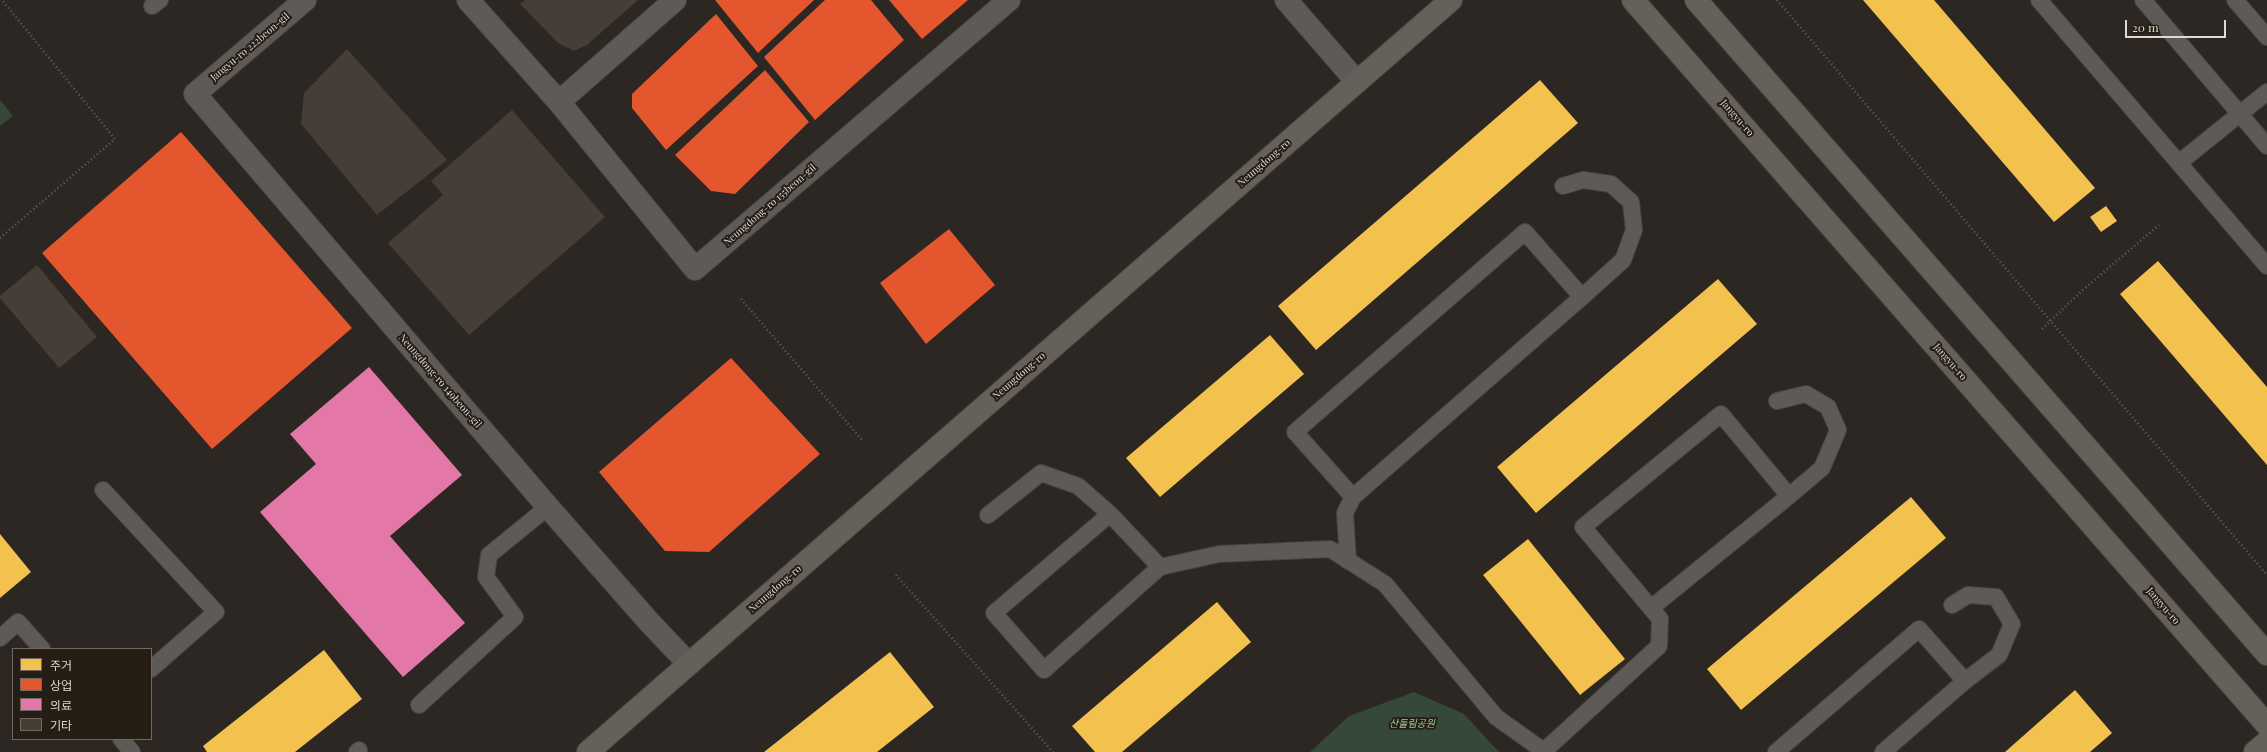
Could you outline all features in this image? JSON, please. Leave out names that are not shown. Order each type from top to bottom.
[{"type":"main road","name":"Neungdong-ro","points":[[588,752],[1451,0]]},
{"type":"main road","name":"Jangyu-ro","points":[[1633,0],[2267,725]]},
{"type":"main road","points":[[1696,0],[2267,654]]},
{"type":"main road","points":[[2255,752],[2267,742]]},
{"type":"street","name":"Jangyu-ro 222beon-gil","points":[[195,94],[305,0]]},
{"type":"street","name":"Neungdong-ro 155beon-gil","points":[[468,0],[559,102],[695,269],[1009,0]]},
{"type":"street","points":[[559,102],[675,0]]},
{"type":"street","points":[[1286,0],[1356,82]]},
{"type":"street","name":"Neungdong-ro 149beon-gil","points":[[195,94],[548,507],[688,664]]},
{"type":"lane","points":[[2039,0],[2180,162],[2267,266]]},
{"type":"lane","points":[[2142,0],[2267,146]]},
{"type":"lane","points":[[2235,0],[2267,37]]},
{"type":"lane","points":[[2180,162],[2267,92]]},
{"type":"lane","points":[[1348,561],[1345,513],[1353,497],[1623,260],[1634,230],[1631,202],[1611,184],[1583,180],[1563,186]]},
{"type":"lane","points":[[1353,497],[1295,432],[1407,334],[1525,232],[1582,297]]},
{"type":"lane","points":[[1651,608],[1822,468],[1838,430],[1828,407],[1806,394],[1777,401]]},
{"type":"lane","points":[[1110,514],[994,613],[1044,670],[1160,567],[1219,554],[1330,550],[1386,584],[1496,717],[1544,752],[1659,646],[1660,619],[1583,527],[1721,414],[1789,496]]},
{"type":"lane","points":[[988,515],[1041,473],[1078,486],[1110,514],[1160,567]]},
{"type":"lane","points":[[103,490],[216,612],[152,668]]},
{"type":"lane","points":[[420,705],[514,617],[486,577],[489,555],[548,507]]},
{"type":"lane","points":[[1883,752],[1999,655],[2012,624],[1996,597],[1968,595],[1952,605]]},
{"type":"lane","points":[[0,638],[18,622],[41,648]]},
{"type":"lane","points":[[1776,752],[1919,629],[1965,682]]},
{"type":"lane","points":[[122,740],[132,752]]},
{"type":"path","points":[[0,238],[115,139],[2,0]]},
{"type":"path","points":[[1777,0],[2267,575]]},
{"type":"path","points":[[2042,329],[2084,289],[2159,225]]},
{"type":"path","points":[[741,299],[862,440]]},
{"type":"path","points":[[896,575],[1053,752]]},
{"type":"green space","points":[[0,100],[13,116],[0,126]]},
{"type":"green space","name":"산돌림공원","points":[[1414,692],[1464,714],[1499,752],[1310,752],[1349,716]]},
{"type":"building: 주거","points":[[1863,0],[1934,0],[2095,188],[2054,222]]},
{"type":"building: 주거","points":[[1540,80],[1578,123],[1316,350],[1278,306]]},
{"type":"building: 주거","points":[[2106,206],[2117,221],[2101,232],[2090,217]]},
{"type":"building: 주거","points":[[2158,261],[2267,387],[2267,465],[2120,294]]},
{"type":"building: 주거","points":[[1718,279],[1757,324],[1536,513],[1497,467]]},
{"type":"building: 주거","points":[[1270,335],[1304,374],[1160,497],[1126,458]]},
{"type":"building: 주거","points":[[1911,497],[1946,538],[1741,710],[1707,669]]},
{"type":"building: 주거","points":[[0,534],[31,572],[0,598]]},
{"type":"building: 주거","points":[[1528,539],[1625,659],[1580,695],[1483,575]]},
{"type":"building: 주거","points":[[1217,602],[1251,642],[1122,752],[1095,752],[1072,726]]},
{"type":"building: 주거","points":[[324,650],[362,699],[295,752],[207,752],[203,746]]},
{"type":"building: 주거","points":[[890,652],[934,707],[877,752],[764,752]]},
{"type":"building: 주거","points":[[2075,690],[2112,733],[2090,752],[2005,752]]},
{"type":"building: 상업","points":[[715,0],[814,0],[758,53]]},
{"type":"building: 상업","points":[[825,0],[871,0],[904,40],[815,120],[764,57]]},
{"type":"building: 상업","points":[[889,0],[968,0],[922,39]]},
{"type":"building: 상업","points":[[716,14],[758,66],[666,150],[632,108],[632,94]]},
{"type":"building: 상업","points":[[765,70],[809,122],[735,194],[711,191],[675,155]]},
{"type":"building: 상업","points":[[181,132],[352,328],[212,449],[42,253]]},
{"type":"building: 상업","points":[[949,229],[995,285],[926,344],[880,283]]},
{"type":"building: 상업","points":[[731,358],[820,454],[709,552],[665,551],[599,472]]},
{"type":"building: 의료","points":[[369,367],[462,475],[390,536],[465,623],[403,677],[260,512],[316,464],[290,434]]},
{"type":"building: 기타","points":[[525,0],[638,0],[587,45],[574,51],[558,43],[520,4]]},
{"type":"building: 기타","points":[[347,49],[447,160],[377,215],[301,124],[304,93]]},
{"type":"building: 기타","points":[[512,110],[605,217],[469,335],[388,243],[443,195],[431,181]]},
{"type":"building: 기타","points":[[37,265],[97,337],[59,368],[0,298],[0,296]]}]
